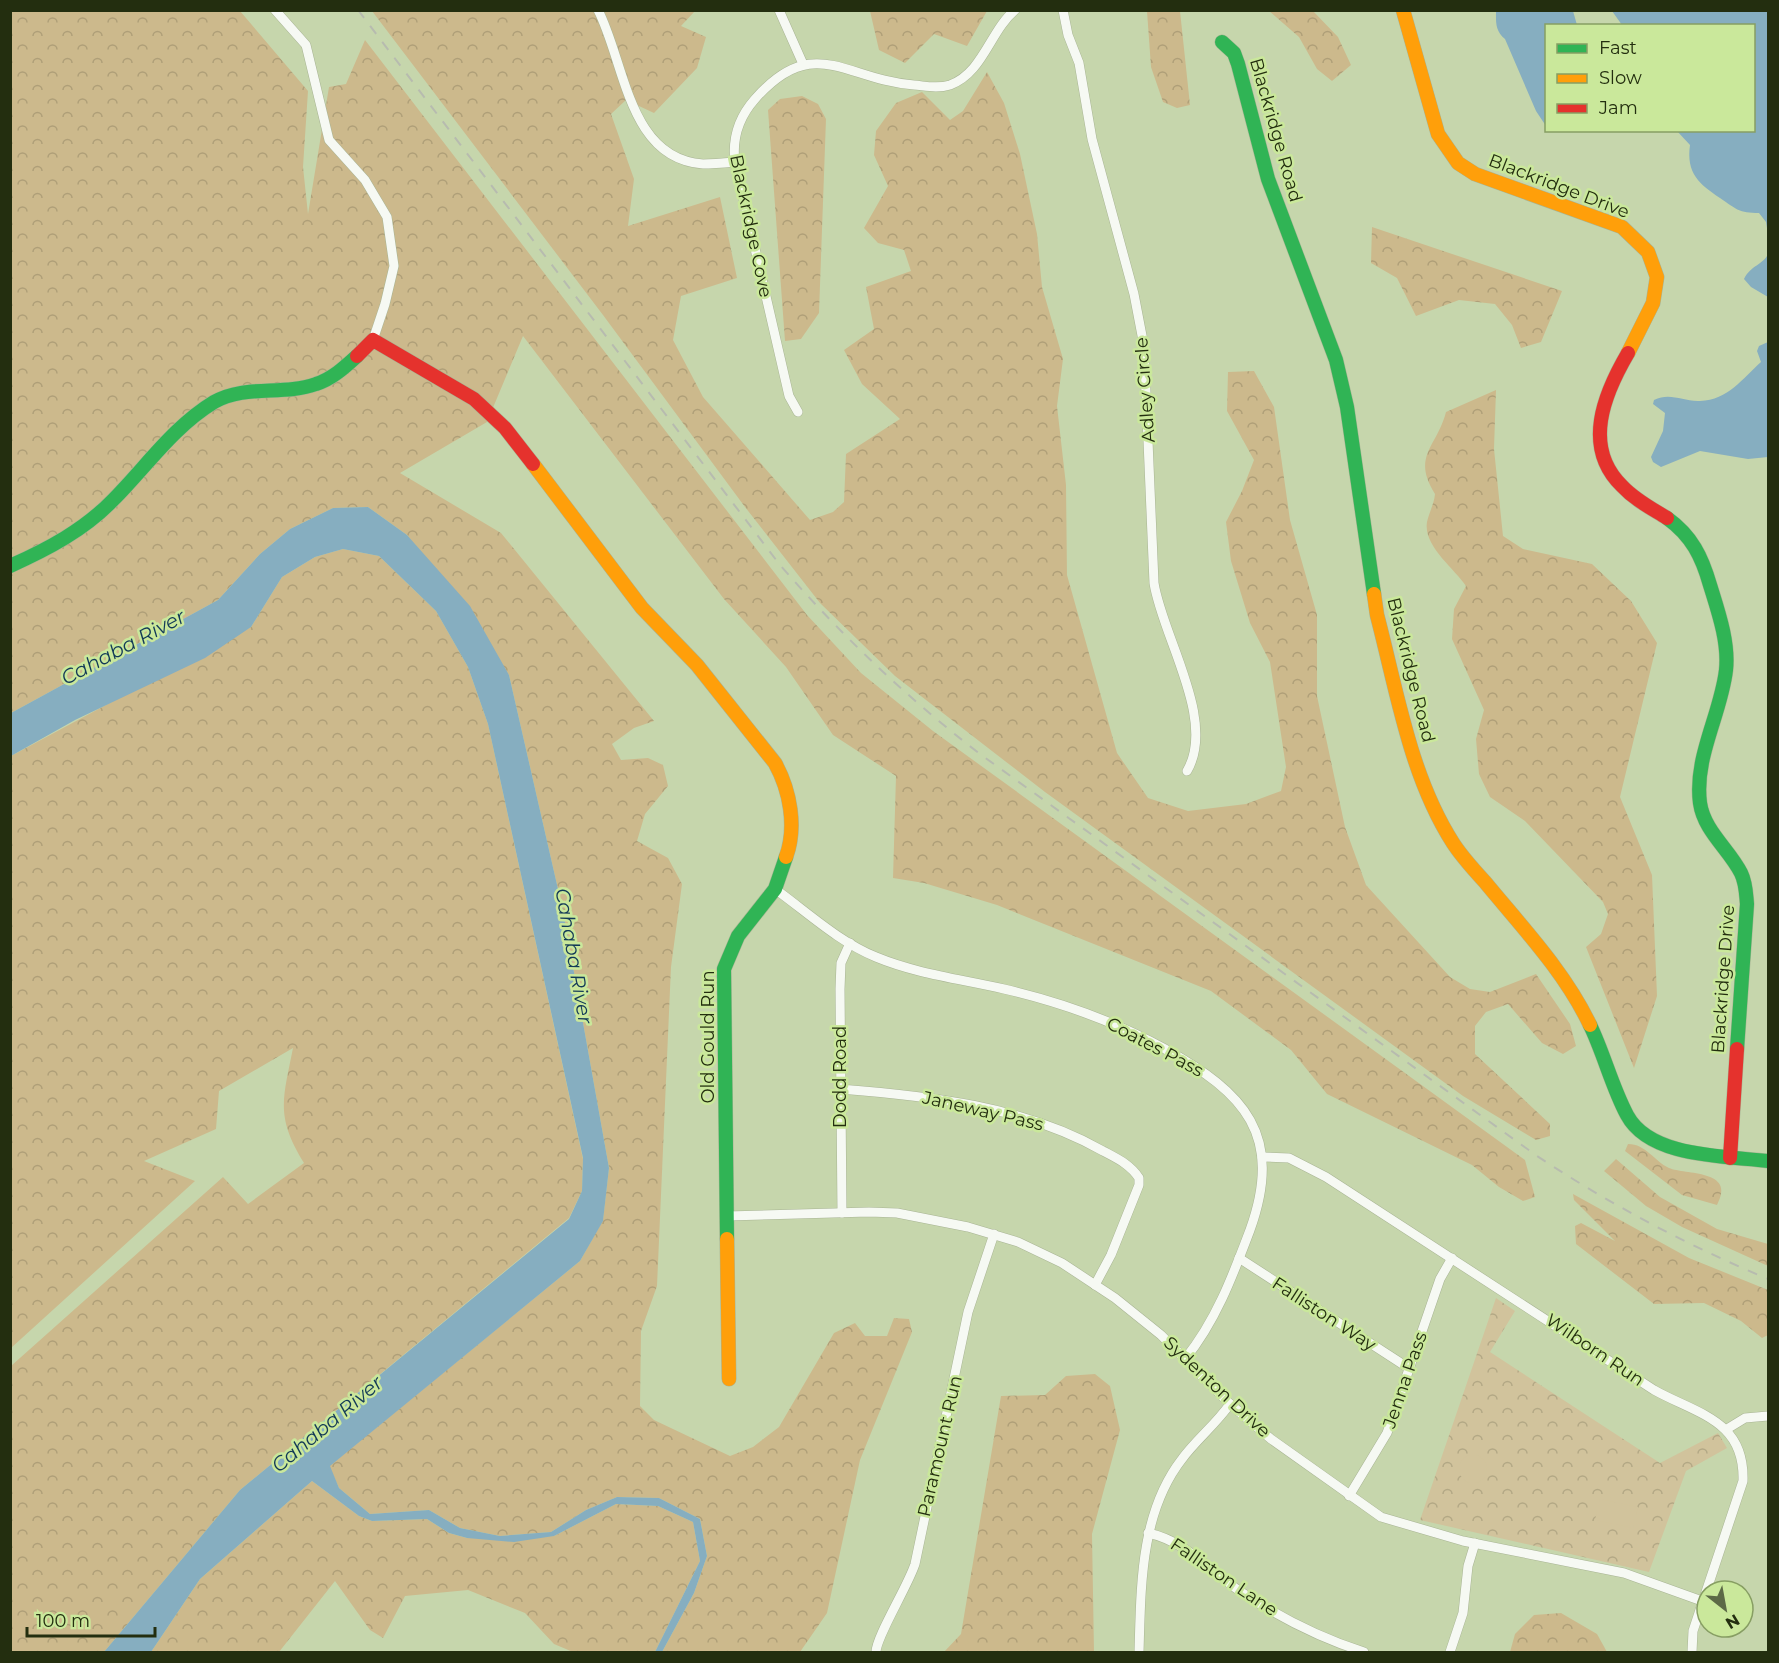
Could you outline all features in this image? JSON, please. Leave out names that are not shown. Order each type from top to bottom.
[{"type":"street","points":[[10,566],[36,555],[97,516],[188,421],[217,401],[243,392],[316,385],[356,357],[373,340],[394,266],[387,218],[364,180],[329,140],[306,45],[275,10]]},
{"type":"street","points":[[598,10],[646,132],[667,153],[701,164],[735,162]]},
{"type":"street","points":[[779,10],[803,64],[816,62],[829,64],[898,84],[935,88],[959,81],[972,68],[1005,19],[1016,10]]},
{"type":"street","name":"Adley Circle","points":[[1063,10],[1066,28],[1080,63],[1092,139],[1134,294],[1144,346],[1154,583],[1160,613],[1191,695],[1194,754],[1187,771]]},
{"type":"street","name":"Blackridge Drive","points":[[1403,10],[1438,134],[1450,155],[1475,174],[1622,226],[1641,242],[1654,263],[1657,286],[1653,311],[1607,389],[1598,429],[1604,459],[1619,486],[1640,504],[1676,524],[1693,543],[1705,568],[1725,642],[1726,671],[1700,790],[1702,812],[1707,824],[1742,874],[1747,904],[1730,1158]]},
{"type":"street","name":"Blackridge Road","points":[[1222,42],[1234,53],[1238,64],[1268,179],[1336,360],[1347,407],[1377,615],[1421,780],[1433,809],[1454,845],[1554,966],[1581,1005],[1604,1053],[1628,1117],[1646,1134],[1669,1148],[1730,1158],[1768,1161]]},
{"type":"street","name":"Blackridge Cove","points":[[798,412],[789,396],[735,162],[736,132],[752,102],[783,73],[803,64]]},
{"type":"street","name":"Old Gould Run","points":[[373,340],[474,399],[505,428],[642,608],[697,665],[748,726],[783,778],[791,809],[789,850],[775,889],[738,936],[724,969],[729,1379]]},
{"type":"street","name":"Coates Pass","points":[[775,889],[850,943],[876,957],[910,968],[1042,999],[1110,1021],[1191,1063],[1226,1088],[1241,1105],[1251,1123],[1262,1157],[1259,1201],[1239,1258],[1205,1332],[1185,1359]]},
{"type":"street","name":"Dodd Road","points":[[842,1213],[841,963],[850,943]]},
{"type":"street","name":"Janeway Pass","points":[[840,1089],[926,1097],[1013,1115],[1068,1133],[1127,1164],[1139,1178],[1139,1185],[1111,1255],[1095,1285]]},
{"type":"street","name":"Wilborn Run","points":[[1262,1157],[1289,1158],[1308,1167],[1654,1390],[1702,1412],[1727,1429]]},
{"type":"street","name":"Sydenton Drive","points":[[727,1216],[897,1213],[934,1219],[994,1234],[1041,1252],[1095,1285],[1138,1316],[1230,1404],[1279,1445],[1349,1497],[1381,1517],[1475,1543],[1624,1573],[1695,1598]]},
{"type":"street","name":"Paramount Run","points":[[876,1653],[879,1637],[902,1596],[915,1564],[968,1312],[994,1234]]},
{"type":"street","name":"Falliston Way","points":[[1239,1258],[1410,1369]]},
{"type":"street","name":"Jenna Pass","points":[[1349,1497],[1387,1433],[1440,1279],[1452,1258]]},
{"type":"street","points":[[1139,1653],[1144,1559],[1152,1517],[1172,1474],[1230,1404]]},
{"type":"street","points":[[1710,1579],[1743,1481],[1740,1456],[1727,1429],[1745,1418],[1768,1416]]},
{"type":"street","name":"Falliston Lane","points":[[1148,1533],[1183,1546],[1228,1582],[1279,1615],[1324,1638],[1364,1653]]},
{"type":"street","points":[[1450,1653],[1463,1613],[1468,1566],[1475,1543]]},
{"type":"street","points":[[1692,1653],[1695,1624]]},
{"type":"green space","points":[[870,10],[987,11],[967,46],[934,34],[905,63],[879,50]]},
{"type":"green space","points":[[11,11],[240,11],[308,91],[303,167],[308,214],[329,87],[346,84],[365,40],[807,615],[861,673],[933,731],[1525,1160],[1535,1197],[1523,1201],[1499,1187],[1472,1165],[1327,1094],[1291,1050],[1211,991],[997,905],[924,883],[893,878],[896,776],[833,735],[786,667],[724,599],[523,336],[487,422],[400,473],[501,533],[654,721],[634,728],[612,744],[621,760],[648,758],[663,765],[668,786],[645,814],[637,841],[668,858],[682,884],[671,967],[657,1286],[641,1331],[640,1406],[654,1420],[730,1456],[753,1447],[779,1427],[834,1333],[855,1323],[865,1336],[887,1336],[894,1318],[909,1319],[912,1332],[860,1460],[827,1613],[800,1652],[662,1652],[694,1593],[707,1556],[700,1519],[659,1498],[617,1497],[586,1510],[551,1532],[500,1536],[460,1528],[429,1510],[370,1514],[339,1488],[329,1466],[580,1261],[603,1220],[609,1168],[563,911],[509,675],[407,535],[368,507],[333,508],[290,529],[260,554],[218,600],[11,713]]},
{"type":"green space","points":[[372,11],[695,11],[681,26],[706,37],[697,68],[654,113],[626,100],[611,114],[634,179],[628,226],[720,197],[737,278],[681,296],[673,340],[703,397],[810,520],[833,512],[844,502],[846,454],[900,419],[862,384],[844,350],[874,329],[866,287],[911,271],[904,250],[878,243],[864,228],[888,186],[874,155],[876,131],[896,103],[922,92],[950,120],[963,111],[987,72],[1004,103],[1020,154],[1037,234],[1042,287],[1063,359],[1057,406],[1066,485],[1067,575],[1117,753],[1148,798],[1188,811],[1246,804],[1281,791],[1286,767],[1270,662],[1250,623],[1231,561],[1226,522],[1242,491],[1254,460],[1227,411],[1228,372],[1254,371],[1274,407],[1290,520],[1317,615],[1317,696],[1345,827],[1366,885],[1450,977],[1470,989],[1490,992],[1536,974],[1570,1024],[1576,1046],[1563,1054],[1542,1043],[1508,1004],[1486,1012],[1475,1026],[1475,1054],[1550,1124],[1550,1136],[1536,1140],[1463,1096],[1045,792],[895,676],[820,603],[745,507],[603,315]]},
{"type":"green space","points":[[1147,11],[1180,11],[1190,105],[1177,108],[1163,102],[1151,67]]},
{"type":"green space","points":[[1269,11],[1313,11],[1338,37],[1351,65],[1332,81],[1317,69],[1299,37]]},
{"type":"green space","points":[[802,96],[818,104],[826,119],[819,313],[801,339],[785,341],[768,110],[780,99]]},
{"type":"green space","points":[[1372,227],[1562,291],[1541,342],[1521,348],[1512,325],[1495,304],[1459,300],[1416,316],[1397,278],[1371,263]]},
{"type":"green space","points":[[1496,390],[1494,449],[1503,536],[1523,549],[1592,564],[1631,601],[1657,643],[1620,797],[1652,875],[1657,996],[1634,1068],[1586,947],[1601,934],[1608,914],[1603,902],[1525,821],[1490,797],[1479,774],[1476,739],[1484,710],[1452,639],[1454,609],[1466,586],[1434,548],[1427,531],[1427,522],[1435,494],[1425,470],[1426,461],[1446,412]]},
{"type":"green space","points":[[343,549],[379,556],[436,611],[468,667],[488,724],[583,1159],[582,1191],[569,1218],[240,1490],[104,1652],[11,1652],[11,1366],[223,1177],[248,1204],[304,1163],[295,1147],[285,1119],[284,1094],[293,1048],[219,1091],[216,1129],[144,1161],[195,1181],[11,1348],[11,756],[251,627],[282,577],[315,557]]},
{"type":"green space","points":[[1628,1144],[1640,1147],[1669,1168],[1715,1179],[1720,1185],[1721,1193],[1717,1205],[1682,1195],[1625,1151]]},
{"type":"green space","points":[[1616,1159],[1660,1197],[1717,1229],[1768,1244],[1768,1266],[1682,1227],[1646,1206],[1604,1171]]},
{"type":"green space","points":[[1573,1194],[1689,1258],[1768,1290],[1768,1335],[1762,1338],[1741,1321],[1704,1303],[1654,1304],[1576,1244],[1575,1226],[1581,1223],[1615,1241],[1574,1200]]},
{"type":"green space","points":[[1496,1298],[1515,1311],[1490,1352],[1660,1463],[1718,1433],[1727,1448],[1686,1471],[1649,1572],[1420,1520]]},
{"type":"green space","points":[[1095,1374],[1110,1386],[1120,1430],[1092,1534],[1094,1652],[944,1652],[961,1634],[1001,1396],[1045,1395],[1066,1376]]},
{"type":"green space","points":[[1473,1455],[1483,1459],[1487,1469],[1483,1479],[1473,1483],[1463,1479],[1459,1469],[1463,1459]]},
{"type":"green space","points":[[312,1481],[359,1516],[372,1521],[427,1519],[449,1533],[467,1538],[554,1536],[616,1504],[658,1506],[693,1522],[700,1561],[655,1652],[573,1652],[554,1644],[525,1613],[468,1590],[405,1596],[383,1638],[370,1630],[335,1581],[279,1652],[151,1652],[200,1579]]},
{"type":"green space","points":[[1600,1499],[1638,1507],[1633,1528],[1595,1520]]},
{"type":"green space","points":[[1561,1613],[1597,1634],[1607,1652],[1510,1652],[1515,1634],[1534,1615]]},
{"type":"water","points":[[1496,11],[1573,11],[1577,24],[1545,24],[1545,124],[1536,111],[1496,23]]},
{"type":"water","points":[[1612,11],[1768,11],[1768,234],[1766,222],[1759,213],[1738,210],[1700,182],[1690,163],[1690,145],[1678,132],[1755,132],[1755,24],[1621,24]]},
{"type":"water","points":[[1768,254],[1768,297],[1751,287],[1744,279]]},
{"type":"water","points":[[1768,342],[1768,457],[1748,459],[1700,451],[1661,467],[1653,462],[1651,457],[1663,431],[1665,413],[1653,404],[1654,400],[1672,397],[1700,401],[1719,397],[1734,387],[1761,362],[1757,351],[1759,346]]},
{"type":"water","name":"Cahaba River","points":[[368,507],[407,535],[470,606],[509,675],[563,911],[609,1168],[603,1221],[580,1261],[330,1466],[339,1488],[370,1514],[429,1510],[460,1528],[500,1536],[551,1532],[586,1510],[617,1497],[659,1498],[700,1519],[707,1556],[694,1593],[662,1652],[655,1652],[700,1561],[693,1522],[658,1506],[616,1504],[554,1536],[514,1542],[467,1538],[449,1533],[427,1519],[372,1521],[359,1516],[312,1481],[200,1579],[151,1652],[104,1652],[240,1490],[569,1219],[582,1191],[583,1158],[488,724],[468,667],[436,611],[379,556],[343,549],[315,557],[282,577],[251,627],[205,658],[75,720],[11,756],[11,713],[218,600],[260,554],[290,529],[333,508]]},
{"type":"railway","points":[[358,10],[780,565],[851,641],[900,688],[980,754],[1537,1156],[1650,1223],[1768,1279]]},
{"type":"traffic: fast","points":[[1222,42],[1234,53],[1238,64],[1268,179],[1336,360],[1347,407],[1374,594]]},
{"type":"traffic: fast","points":[[10,566],[52,546],[90,521],[113,500],[173,435],[214,402],[238,393],[290,389],[316,384],[333,376],[357,356]]},
{"type":"traffic: fast","points":[[1667,518],[1683,532],[1699,556],[1719,616],[1726,649],[1727,659],[1723,686],[1704,752],[1699,786],[1700,803],[1706,822],[1736,864],[1746,888],[1747,904],[1737,1049]]},
{"type":"traffic: fast","points":[[727,1239],[724,969],[738,936],[775,889],[786,857]]},
{"type":"traffic: fast","points":[[1590,1025],[1627,1115],[1638,1129],[1653,1140],[1690,1152],[1768,1161]]},
{"type":"traffic: slow","points":[[1403,10],[1438,134],[1458,163],[1475,174],[1622,227],[1648,252],[1657,277],[1653,303],[1628,353]]},
{"type":"traffic: slow","points":[[533,464],[642,608],[697,665],[775,763],[785,785],[790,809],[791,833],[786,857]]},
{"type":"traffic: slow","points":[[1374,594],[1377,615],[1406,732],[1438,817],[1460,853],[1556,968],[1590,1025]]},
{"type":"traffic: slow","points":[[727,1239],[729,1379]]},
{"type":"traffic: jam","points":[[357,356],[373,340],[474,399],[505,428],[533,464]]},
{"type":"traffic: jam","points":[[1628,353],[1605,403],[1600,438],[1603,455],[1610,471],[1627,491],[1643,504],[1667,518]]},
{"type":"traffic: jam","points":[[1730,1158],[1737,1049]]}]
